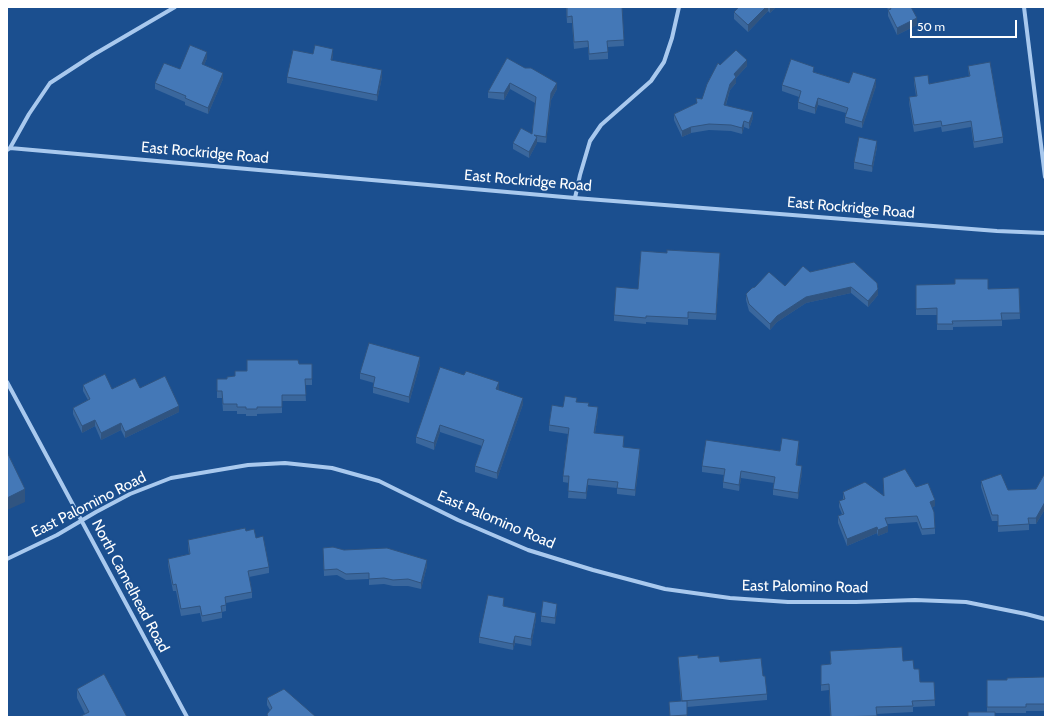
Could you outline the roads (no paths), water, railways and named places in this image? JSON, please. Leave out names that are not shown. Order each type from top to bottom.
[{"type":"street","points":[[8,149],[50,83],[92,55],[175,7]]},
{"type":"street","points":[[575,198],[590,141],[601,125],[651,81],[664,62],[672,38],[678,7]]},
{"type":"street","points":[[1024,7],[1045,176]]},
{"type":"street","name":"East Rockridge Road","points":[[8,149],[575,198],[997,231],[1045,233]]},
{"type":"street","name":"North Camelhead Road","points":[[7,382],[187,717]]},
{"type":"street","name":"East Palomino Road","points":[[7,559],[57,535],[81,520],[130,494],[171,478],[248,465],[293,464],[332,468],[379,481],[458,520],[528,550],[593,570],[665,589],[730,598],[788,602],[915,600],[966,602],[1045,619]]}]
